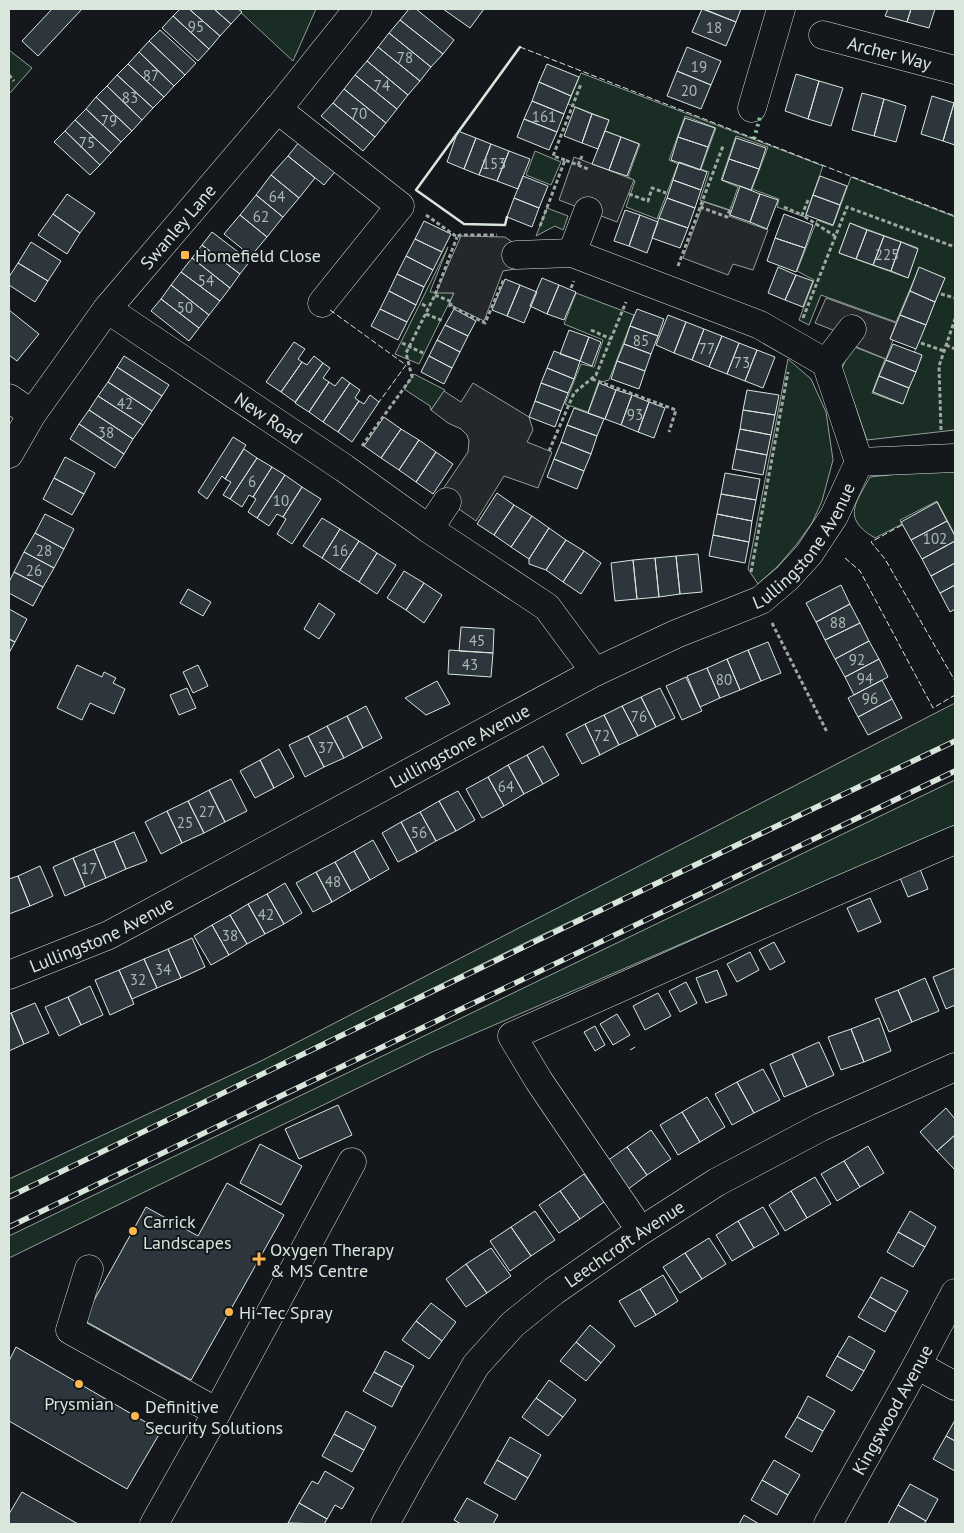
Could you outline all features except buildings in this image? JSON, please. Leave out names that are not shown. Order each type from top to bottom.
[{"type":"street","name":"Swanley Lane","points":[[9,454],[32,414],[107,309],[277,109],[358,9]]},
{"type":"street","points":[[752,108],[781,9]]},
{"type":"street","name":"Archer Way","points":[[824,35],[955,70]]},
{"type":"street","points":[[277,109],[400,206],[322,303]]},
{"type":"street","points":[[572,253],[588,211]]},
{"type":"street","points":[[517,262],[572,253],[760,324],[826,363],[852,329]]},
{"type":"street","name":"New Road","points":[[107,309],[547,607],[595,672]]},
{"type":"street","name":"Lullingstone Avenue","points":[[9,975],[109,935],[595,672],[676,634],[761,600],[787,578],[809,554],[834,516],[859,462],[826,363]]},
{"type":"street","points":[[9,398],[32,414]]},
{"type":"street","name":"Lullingstone Avenue","points":[[859,462],[949,458]]},
{"type":"street","points":[[429,528],[446,502]]},
{"type":"street","points":[[632,1218],[512,1036],[955,840]]},
{"type":"street","name":"Leechcroft Avenue","points":[[385,1524],[476,1365],[513,1324],[554,1291],[636,1234],[717,1182],[821,1127],[955,1067]]},
{"type":"street","points":[[154,1524],[217,1412],[352,1162]]},
{"type":"street","points":[[89,1269],[70,1330],[217,1412]]},
{"type":"street","name":"Kingswood Avenue","points":[[828,1524],[955,1293]]},
{"type":"street","points":[[917,1365],[955,1386]]},
{"type":"path","points":[[9,76],[14,80]]},
{"type":"path","points":[[581,84],[553,156],[588,169]]},
{"type":"path","points":[[669,290],[723,146]]},
{"type":"path","points":[[578,165],[582,156]]},
{"type":"path","points":[[435,294],[452,302],[450,306],[486,323],[565,160]]},
{"type":"path","points":[[629,194],[648,201],[652,188],[666,193]]},
{"type":"path","points":[[802,215],[808,200]]},
{"type":"path","points":[[700,207],[727,217],[731,207]]},
{"type":"path","points":[[784,207],[802,215],[835,236]]},
{"type":"path","points":[[827,732],[750,576],[793,344],[847,207],[955,247]]},
{"type":"path","points":[[344,468],[412,377],[406,353],[435,294],[457,237]]},
{"type":"path","points":[[549,451],[574,393],[596,375],[635,278]]},
{"type":"path","points":[[941,294],[955,298]]},
{"type":"path","points":[[422,304],[428,307]]},
{"type":"path","points":[[426,314],[443,321]]},
{"type":"path","points":[[949,458],[939,380],[939,366],[955,322]]},
{"type":"path","points":[[591,330],[610,339]]},
{"type":"path","points":[[402,343],[425,354]]},
{"type":"path","points":[[921,343],[944,351]]},
{"type":"path","points":[[946,345],[955,349]]},
{"type":"path","points":[[592,379],[676,410],[669,432]]},
{"type":"green space","points":[[237,9],[316,9],[293,61]]},
{"type":"green space","points":[[9,50],[32,68],[10,93],[9,92]]},
{"type":"green space","points":[[581,73],[823,166],[805,217],[777,207],[779,199],[752,189],[768,147],[736,136],[721,180],[738,187],[730,210],[700,200],[709,172],[701,169],[716,128],[685,116],[669,160],[678,164],[657,219],[626,207],[635,181],[628,177],[640,144],[605,131],[609,120],[568,104]]},
{"type":"green space","points":[[535,151],[561,162],[551,185],[526,175]]},
{"type":"green space","points":[[851,177],[955,217],[955,430],[867,440],[842,368],[852,346],[885,359],[872,393],[902,404],[922,356],[914,353],[945,278],[919,268],[896,322],[821,295],[809,325],[799,320],[814,280],[797,271],[817,220],[833,226]],"holes":[[[850,223],[918,248],[908,278],[839,253]]]},
{"type":"green space","points":[[547,208],[568,216],[563,230],[555,226],[536,236]]},
{"type":"green space","points":[[448,247],[430,292],[454,293],[419,364],[395,354]]},
{"type":"green space","points":[[576,293],[634,315],[609,380],[598,383],[588,412],[565,404],[581,364],[594,367],[603,340],[564,324]]},
{"type":"green space","points":[[788,359],[811,379],[826,412],[833,460],[822,501],[812,523],[778,566],[758,584],[748,569]]},
{"type":"green space","points":[[414,374],[445,390],[431,410],[430,406],[404,389]]},
{"type":"green space","points":[[955,468],[955,535],[937,501],[900,520],[902,524],[875,538],[864,531],[858,524],[854,510],[856,502],[870,477]]},
{"type":"green space","points":[[955,703],[955,741],[535,938],[9,1196],[9,1179],[261,1061]]},
{"type":"green space","points":[[955,780],[955,825],[432,1052],[9,1258],[9,1236]]},
{"type":"shaded area","points":[[574,157],[634,180],[617,222],[559,200]]},
{"type":"shaded area","points":[[704,202],[731,211],[729,216],[768,230],[753,270],[733,264],[728,275],[683,258]]},
{"type":"shaded area","points":[[461,236],[505,237],[512,242],[521,268],[503,271],[484,321],[449,304],[454,293],[436,293]]},
{"type":"shaded area","points":[[826,298],[896,323],[890,339],[893,340],[886,359],[842,341],[838,332],[815,323]]},
{"type":"shaded area","points":[[473,383],[529,417],[533,430],[527,442],[552,452],[538,488],[504,476],[476,521],[439,495],[468,452],[469,441],[467,435],[461,429],[448,423],[431,410],[444,391],[461,402]]},
{"type":"railway","points":[[9,1197],[536,941],[955,741]]},
{"type":"railway","points":[[9,1227],[955,771]]},
{"type":"hedge","points":[[754,139],[760,117]]},
{"type":"fence","points":[[520,47],[955,216]]},
{"type":"fence","points":[[330,310],[406,365],[379,402]]},
{"type":"fence","points":[[902,525],[871,542],[885,559],[955,681]]},
{"type":"fence","points":[[845,558],[860,571],[933,708],[955,695]]},
{"type":"fence","points":[[630,1050],[637,1046]]},
{"type":"wall","points":[[507,217],[505,225],[464,224],[416,190],[520,47]]},
{"type":"place","name":"Homefield Close","points":[[185,255]]},
{"type":"place","name":"Carrick Landscapes","points":[[133,1231]]},
{"type":"place","name":"Oxygen Therapy & MS Centre","points":[[259,1259]]},
{"type":"place","name":"Hi-Tec Spray","points":[[229,1312]]},
{"type":"place","name":"Prysmian","points":[[79,1384]]},
{"type":"place","name":"Definitive Security Solutions","points":[[135,1416]]}]
